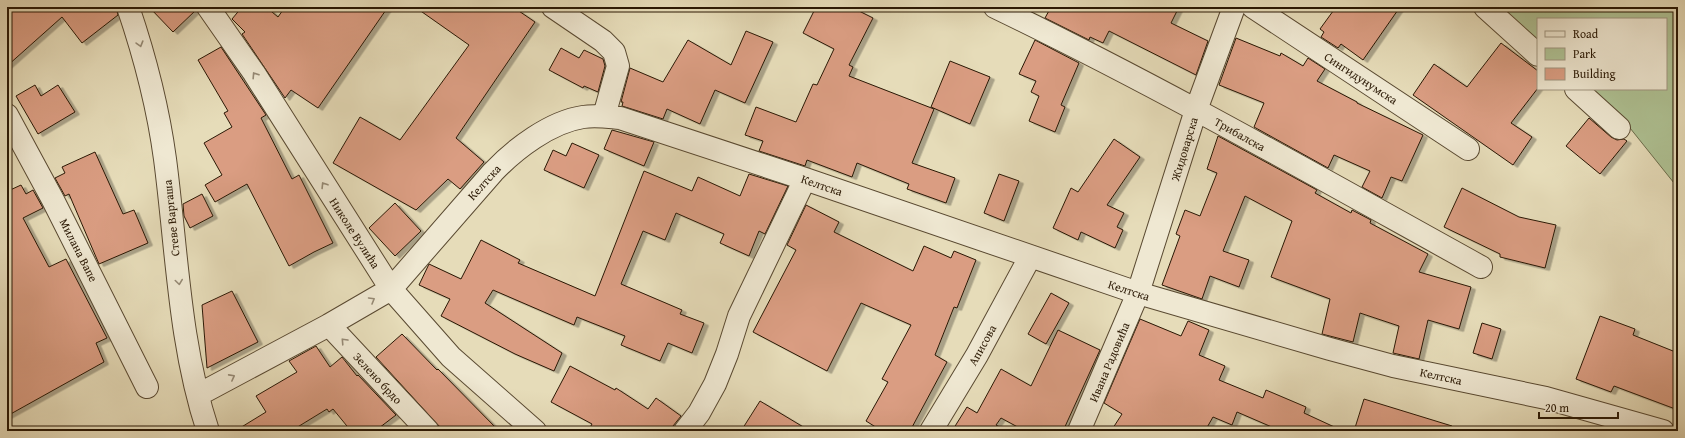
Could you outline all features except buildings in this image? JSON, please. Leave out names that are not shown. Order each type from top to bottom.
[{"type":"street","name":"Стеве Варгаша","points":[[128,7],[150,78],[160,125],[191,370],[208,431]]},
{"type":"street","name":"Николе Вулића","points":[[208,7],[254,73],[391,289],[452,357],[536,431]]},
{"type":"street","points":[[553,7],[603,41],[614,52],[618,66],[604,116]]},
{"type":"street","name":"Трибалска","points":[[995,7],[1073,45],[1196,110],[1481,267]]},
{"type":"street","name":"Жидоварска","points":[[1138,293],[1196,110],[1234,7]]},
{"type":"street","name":"Сингидунумска","points":[[1253,7],[1468,149]]},
{"type":"street","points":[[1485,7],[1537,54]]},
{"type":"street","points":[[1577,90],[1619,128]]},
{"type":"street","name":"Милана Вапе","points":[[7,115],[54,200],[147,387]]},
{"type":"street","name":"Келтска","points":[[198,395],[329,325],[391,289],[509,155],[526,142],[566,122],[583,117],[604,116],[620,118],[1138,293],[1393,366],[1546,398],[1663,431]]},
{"type":"street","points":[[685,431],[699,413],[715,384],[727,354],[739,316],[804,179]]},
{"type":"street","name":"Аписова","points":[[931,431],[977,355],[1030,257]]},
{"type":"street","name":"Ивана Радовића","points":[[1079,431],[1138,293]]},
{"type":"street","name":"Зелено брдо","points":[[329,325],[428,431]]},
{"type":"green space","points":[[1490,7],[1678,7],[1678,188],[1630,128],[1587,90],[1667,90],[1667,18],[1537,18],[1537,47]]}]
